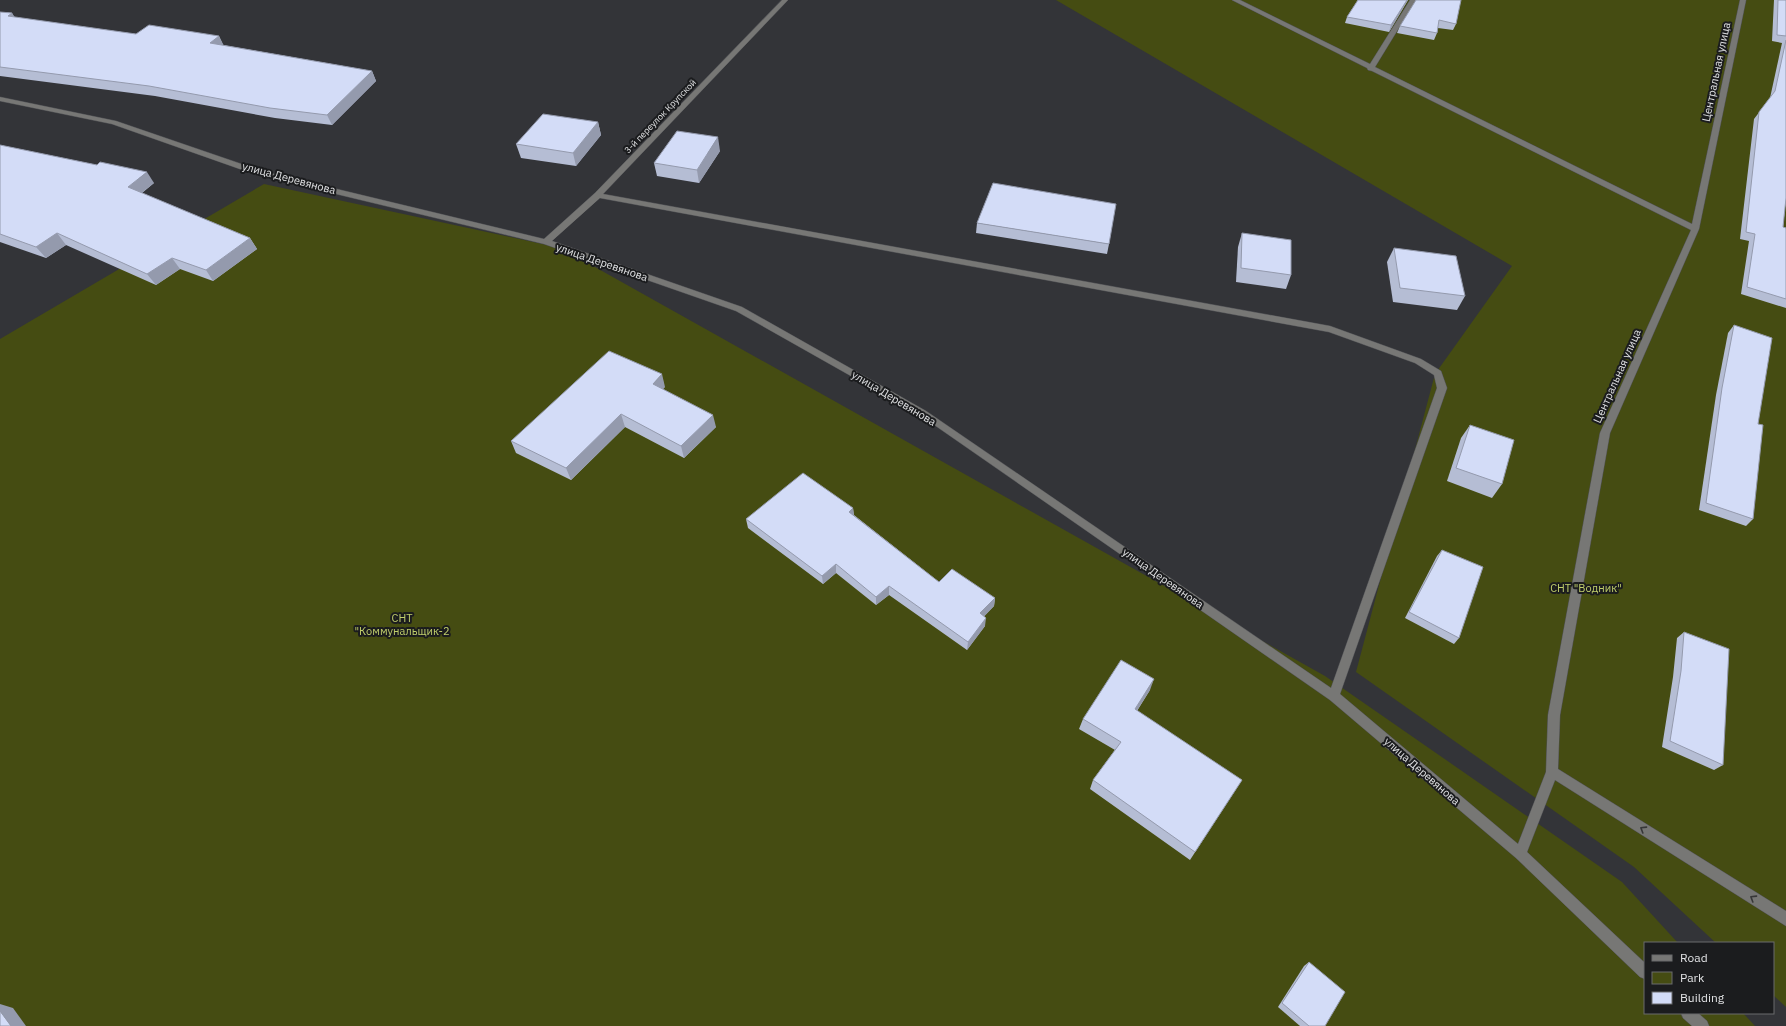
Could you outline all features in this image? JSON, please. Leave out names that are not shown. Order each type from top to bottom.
[{"type":"street","name":"3-й переулок Крупской","points":[[546,242],[598,195],[785,0]]},
{"type":"street","points":[[1235,0],[1370,69],[1695,229]]},
{"type":"street","points":[[1370,69],[1414,0]]},
{"type":"street","name":"Центральная улица","points":[[1520,854],[1552,772],[1554,715],[1605,433],[1695,229],[1743,0]]},
{"type":"street","name":"улица Деревянова","points":[[0,99],[114,122],[260,172],[546,242],[739,309],[923,413],[1334,696],[1520,854],[1644,971]]},
{"type":"street","points":[[598,195],[1330,329],[1418,361],[1438,373],[1442,388],[1334,696]]},
{"type":"street","points":[[1552,772],[1786,919]]},
{"type":"street","points":[[1689,1014],[1702,1026]]},
{"type":"green space","name":"СНТ \"Водник\"","points":[[1056,0],[1786,0],[1786,1007],[1774,996],[1774,942],[1715,942],[1634,867],[1356,672],[1435,374],[1512,266]]},
{"type":"green space","name":"СНТ \"Коммунальщик-2","points":[[264,184],[561,248],[1325,676],[1622,882],[1677,942],[1644,942],[1644,1014],[1744,1014],[1755,1026],[0,1026],[0,339]]},
{"type":"building","points":[[1358,0],[1407,0],[1391,25],[1347,17]]},
{"type":"building","points":[[1416,0],[1461,0],[1456,24],[1439,20],[1437,33],[1400,26]]},
{"type":"building","points":[[1778,0],[1786,0],[1786,36],[1777,35]]},
{"type":"building","points":[[0,12],[12,13],[8,16],[136,34],[149,25],[219,36],[210,43],[372,71],[327,115],[270,108],[149,86],[0,67]]},
{"type":"building","points":[[1786,40],[1786,198],[1783,227],[1786,228],[1786,299],[1747,287],[1755,234],[1746,232],[1759,112],[1775,91]]},
{"type":"building","points":[[543,114],[598,122],[573,153],[516,144]]},
{"type":"building","points":[[677,131],[718,137],[697,170],[654,163]]},
{"type":"building","points":[[0,145],[97,165],[100,162],[147,172],[128,187],[250,238],[206,270],[172,258],[147,274],[57,233],[36,247],[0,234]]},
{"type":"building","points":[[993,183],[1116,204],[1109,244],[977,223]]},
{"type":"building","points":[[1242,233],[1291,240],[1291,275],[1241,268]]},
{"type":"building","points":[[1394,248],[1456,256],[1465,296],[1400,288]]},
{"type":"building","points":[[1734,325],[1772,338],[1758,424],[1763,425],[1753,519],[1706,503],[1722,388]]},
{"type":"building","points":[[609,351],[662,374],[653,384],[713,415],[681,446],[621,414],[566,468],[511,441]]},
{"type":"building","points":[[1470,425],[1514,440],[1502,484],[1456,468]]},
{"type":"building","points":[[803,473],[853,508],[849,512],[939,582],[952,569],[995,598],[980,613],[986,618],[968,642],[889,586],[876,597],[836,564],[822,576],[746,519]]},
{"type":"building","points":[[1442,550],[1483,567],[1459,638],[1409,612]]},
{"type":"building","points":[[1684,632],[1729,649],[1723,765],[1670,741],[1681,671]]},
{"type":"building","points":[[1121,660],[1154,679],[1135,709],[1242,780],[1195,852],[1093,780],[1121,742],[1083,719]]},
{"type":"building","points":[[1309,962],[1345,992],[1325,1026],[1309,1026],[1282,1003]]},
{"type":"building","points":[[0,1011],[11,1026],[0,1026]]}]
